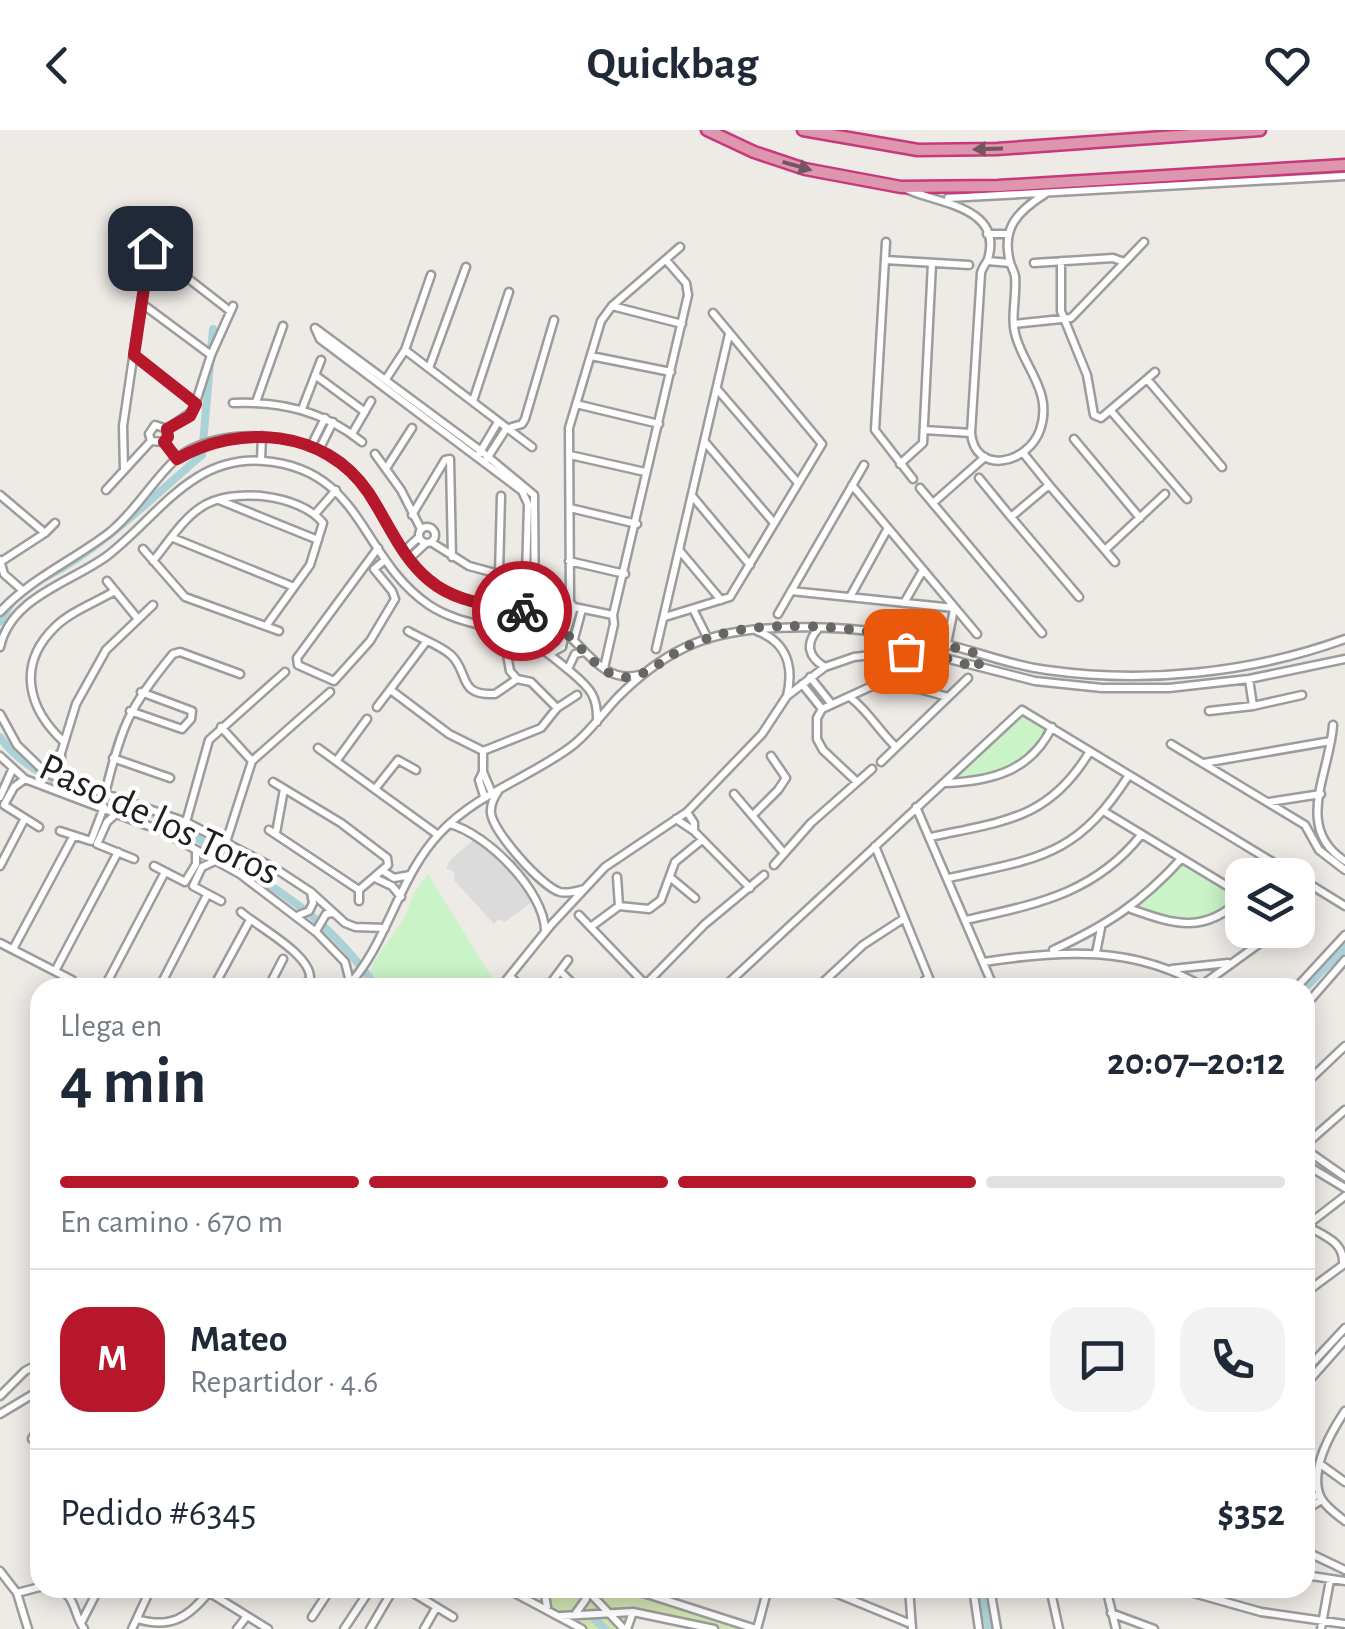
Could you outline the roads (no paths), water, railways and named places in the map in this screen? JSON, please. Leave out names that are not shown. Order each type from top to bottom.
[{"type":"highway","points":[[707,130],[754,152],[805,169],[901,187],[1208,178],[1345,165]]},
{"type":"highway","points":[[803,130],[918,150],[997,149],[1260,130]]},
{"type":"street","points":[[936,198],[1044,194],[1208,178],[1345,176]]},
{"type":"street","points":[[901,187],[920,196],[958,204],[971,212],[986,234],[988,261],[980,273],[972,442],[985,457],[1013,460],[1036,439],[1044,412],[1043,395],[1017,340],[1015,275],[1007,234],[1016,215],[1044,194]]},
{"type":"street","points":[[124,470],[124,426],[152,229]]},
{"type":"street","points":[[986,234],[1007,234]]},
{"type":"street","points":[[886,242],[875,430],[914,479]]},
{"type":"street","points":[[1014,324],[1064,321],[1074,316],[1144,242]]},
{"type":"street","points":[[150,248],[232,308],[190,416],[167,429]]},
{"type":"street","points":[[613,615],[578,608],[570,602],[569,428],[601,321],[612,306],[680,248]]},
{"type":"street","points":[[1034,263],[1113,258],[1124,262]]},
{"type":"street","points":[[604,669],[689,288],[666,260]]},
{"type":"street","points":[[885,260],[969,265]]},
{"type":"street","points":[[988,261],[1010,262]]},
{"type":"street","points":[[1060,262],[1064,321],[1087,375],[1094,415],[1101,418],[1155,372]]},
{"type":"street","points":[[900,464],[922,446],[932,263]]},
{"type":"street","points":[[429,368],[466,267]]},
{"type":"street","points":[[384,381],[405,350],[431,276]]},
{"type":"street","points":[[473,401],[509,292]]},
{"type":"street","points":[[142,303],[211,355]]},
{"type":"street","points":[[612,306],[682,324]]},
{"type":"street","points":[[665,617],[730,597],[822,444],[713,312]]},
{"type":"street","points":[[487,459],[506,428],[522,424],[525,419],[554,320]]},
{"type":"street","points":[[256,402],[283,326]]},
{"type":"street","points":[[656,649],[730,333]]},
{"type":"street","points":[[323,336],[534,495],[535,615]]},
{"type":"street","points":[[405,350],[532,446]]},
{"type":"street","points":[[134,355],[196,404]]},
{"type":"street","points":[[591,356],[671,372]]},
{"type":"street","points":[[302,409],[321,360]]},
{"type":"street","points":[[315,375],[365,412]]},
{"type":"street","points":[[1147,379],[1222,467]]},
{"type":"street","points":[[717,389],[798,483]]},
{"type":"street","points":[[352,434],[372,401]]},
{"type":"street","points":[[233,403],[302,409],[329,420],[362,442]]},
{"type":"street","points":[[576,404],[659,424]]},
{"type":"street","points":[[1111,410],[1187,499]]},
{"type":"street","points":[[315,448],[329,420]]},
{"type":"street","points":[[480,453],[498,422]]},
{"type":"street","points":[[152,440],[152,427],[159,424],[167,429]]},
{"type":"street","points":[[387,467],[412,428]]},
{"type":"street","points":[[164,442],[167,429]]},
{"type":"street","points":[[924,430],[972,432]]},
{"type":"street","points":[[260,460],[262,436]]},
{"type":"street","points":[[0,612],[21,589],[110,532],[177,459],[199,446],[231,438],[288,438],[336,459],[357,478],[404,551],[428,580],[466,601],[535,615],[566,632],[604,669],[626,678],[642,674]]},
{"type":"street","points":[[1074,439],[1140,518]]},
{"type":"street","points":[[106,490],[152,440]]},
{"type":"street","points":[[152,440],[164,442],[177,459]]},
{"type":"street","points":[[705,442],[774,523]]},
{"type":"street","points":[[375,454],[387,467],[424,538],[469,566],[510,577]]},
{"type":"street","points":[[1024,454],[1115,562]]},
{"type":"street","points":[[570,455],[645,472]]},
{"type":"street","points":[[933,503],[985,457]]},
{"type":"street","points":[[412,515],[445,460],[450,459],[452,557]]},
{"type":"street","points":[[487,459],[527,498],[525,612]]},
{"type":"street","points":[[0,647],[20,610],[107,555],[190,480],[225,464],[260,460],[304,470],[336,490],[349,503],[385,560],[415,594],[438,611],[518,636],[550,654],[595,695],[597,722]]},
{"type":"street","points":[[778,614],[864,465]]},
{"type":"street","points":[[979,478],[1079,597]]},
{"type":"street","points":[[852,485],[978,634]]},
{"type":"street","points":[[1011,517],[1049,485]]},
{"type":"street","points":[[920,488],[1042,633]]},
{"type":"street","points":[[316,513],[336,490]]},
{"type":"street","points":[[1105,550],[1165,494]]},
{"type":"street","points":[[0,495],[45,533]]},
{"type":"street","points":[[153,561],[199,508],[218,499],[266,496],[316,513],[324,523],[310,565],[266,626]]},
{"type":"street","points":[[499,575],[501,496]]},
{"type":"street","points":[[693,496],[750,565]]},
{"type":"street","points":[[218,499],[318,540]]},
{"type":"street","points":[[570,508],[637,524]]},
{"type":"street","points":[[21,589],[4,574],[1,560],[45,533],[55,522]]},
{"type":"street","points":[[850,597],[888,528]]},
{"type":"street","points":[[173,538],[294,586]]},
{"type":"street","points":[[404,551],[424,538]]},
{"type":"street","points":[[410,558],[424,538]]},
{"type":"street","points":[[365,561],[395,599],[370,641],[334,682],[298,665],[297,658],[329,619],[365,561],[378,548]]},
{"type":"street","points":[[143,549],[185,598],[280,631]]},
{"type":"street","points":[[680,550],[721,600]]},
{"type":"street","points":[[374,569],[385,560]]},
{"type":"street","points":[[569,561],[625,574]]},
{"type":"street","points":[[904,603],[924,570]]},
{"type":"street","points":[[107,582],[138,619]]},
{"type":"street","points":[[64,742],[43,723],[30,692],[32,666],[40,644],[57,624],[115,591]]},
{"type":"street","points":[[791,591],[955,608]]},
{"type":"street","points":[[61,778],[61,753],[76,704],[106,650],[153,604]]},
{"type":"street","points":[[550,654],[562,647],[578,608]]},
{"type":"street","points":[[574,640],[578,608]]},
{"type":"street","points":[[693,608],[708,639]]},
{"type":"street","points":[[947,644],[955,608]]},
{"type":"street","points":[[819,628],[811,638],[809,650],[814,661],[825,667]]},
{"type":"street","points":[[353,978],[387,928],[412,875],[438,835],[492,792],[568,750],[642,674],[686,647],[708,639],[751,629],[819,628],[947,644],[1046,670],[1104,676],[1209,672],[1248,666],[1345,640]]},
{"type":"street","points":[[510,978],[545,932],[605,867],[687,812],[762,734],[787,696],[792,679],[781,646],[768,635],[751,629]]},
{"type":"street","points":[[408,631],[454,658],[465,682],[476,692],[496,694],[517,679]]},
{"type":"street","points":[[377,707],[426,642]]},
{"type":"street","points":[[506,649],[510,671],[517,679],[531,682],[547,694],[557,708]]},
{"type":"street","points":[[104,794],[130,711],[176,651],[240,674]]},
{"type":"street","points":[[787,696],[825,667],[854,657],[906,651],[1035,681],[1119,688],[1169,688],[1249,679],[1345,658]]},
{"type":"street","points":[[568,669],[576,654],[585,652]]},
{"type":"street","points":[[978,668],[981,655]]},
{"type":"street","points":[[186,822],[206,746],[285,672]]},
{"type":"street","points":[[810,677],[830,702]]},
{"type":"street","points":[[880,762],[968,678]]},
{"type":"street","points":[[1249,679],[1254,706]]},
{"type":"street","points":[[802,684],[822,708]]},
{"type":"street","points":[[856,781],[823,750],[817,739],[816,718],[822,708],[872,686],[919,689],[948,698]]},
{"type":"street","points":[[392,691],[449,734],[483,751],[541,728],[557,708],[576,695]]},
{"type":"street","points":[[130,711],[182,729],[191,719],[192,711],[142,692]]},
{"type":"street","points":[[226,842],[252,761],[330,692]]},
{"type":"street","points":[[1209,711],[1302,695]]},
{"type":"street","points":[[851,698],[896,746]]},
{"type":"street","points":[[734,978],[1022,710],[1266,858]]},
{"type":"street","name":"Paso de los Toros","points":[[0,714],[17,745],[46,772],[186,822],[311,892],[355,927],[387,928]]},
{"type":"street","points":[[337,760],[367,719]]},
{"type":"street","points":[[1333,725],[1316,822],[1326,846],[1345,870]]},
{"type":"street","points":[[945,784],[1003,774],[1030,760],[1052,727]]},
{"type":"street","points":[[221,728],[252,761]]},
{"type":"street","points":[[1203,763],[1331,741]]},
{"type":"street","points":[[1172,744],[1306,826],[1319,850],[1339,860]]},
{"type":"street","points":[[318,748],[438,835]]},
{"type":"street","points":[[483,751],[483,772],[492,792],[495,824],[518,855],[556,890],[584,890]]},
{"type":"street","points":[[931,836],[1009,820],[1033,811],[1056,796],[1090,751]]},
{"type":"street","points":[[46,772],[61,753]]},
{"type":"street","points":[[0,756],[12,770],[49,791],[104,807],[216,861],[298,915],[345,962],[347,978]]},
{"type":"street","points":[[753,814],[786,778],[771,756]]},
{"type":"street","points":[[113,758],[170,778]]},
{"type":"street","points":[[375,789],[398,760],[416,770]]},
{"type":"street","points":[[774,865],[872,768]]},
{"type":"street","points":[[2,801],[12,770]]},
{"type":"street","points":[[949,878],[1029,861],[1062,846],[1106,812],[1129,775]]},
{"type":"street","points":[[2,801],[25,779]]},
{"type":"street","points":[[273,782],[341,823],[387,858],[384,871],[359,890],[359,901]]},
{"type":"street","points":[[284,789],[272,832],[359,890]]},
{"type":"street","points":[[734,794],[784,853]]},
{"type":"street","points":[[1269,802],[1321,794]]},
{"type":"street","points":[[2,801],[39,827]]},
{"type":"street","points":[[94,843],[104,807]]},
{"type":"street","points":[[916,807],[990,978]]},
{"type":"street","points":[[687,812],[694,831]]},
{"type":"street","points":[[1106,812],[1225,886]]},
{"type":"street","points":[[94,843],[117,813]]},
{"type":"street","points":[[676,819],[694,831],[750,888]]},
{"type":"street","points":[[0,866],[24,820]]},
{"type":"street","points":[[1306,826],[1316,822]]},
{"type":"street","points":[[450,824],[466,828],[508,864],[542,911],[545,932]]},
{"type":"street","points":[[60,831],[134,859]]},
{"type":"street","points":[[966,920],[1034,905],[1099,877],[1125,856],[1141,835]]},
{"type":"street","points":[[13,949],[73,836]]},
{"type":"street","points":[[592,926],[620,906],[649,909],[660,900],[671,878],[670,868],[702,840]]},
{"type":"street","points":[[874,846],[928,978]]},
{"type":"street","points":[[189,884],[196,849]]},
{"type":"street","points":[[55,972],[118,852]]},
{"type":"street","points":[[1049,952],[1102,928],[1131,908],[1181,859]]},
{"type":"street","points":[[189,884],[202,867],[216,861]]},
{"type":"street","points":[[154,866],[221,902]]},
{"type":"street","points":[[384,871],[394,878],[412,875]]},
{"type":"street","points":[[109,978],[165,872]]},
{"type":"street","points":[[651,978],[704,924],[764,875]]},
{"type":"street","points":[[374,877],[401,896]]},
{"type":"street","points":[[617,877],[620,906]]},
{"type":"street","points":[[671,878],[695,898]]},
{"type":"street","points":[[1315,888],[1345,906]]},
{"type":"street","points":[[298,915],[309,912],[313,903],[311,892]]},
{"type":"street","points":[[164,978],[207,895]]},
{"type":"street","points":[[1131,908],[1182,924],[1214,919],[1225,910]]},
{"type":"street","points":[[241,912],[280,940],[308,967],[310,978]]},
{"type":"street","points":[[316,932],[326,914],[334,912]]},
{"type":"street","points":[[579,914],[636,978]]},
{"type":"street","points":[[828,978],[863,945],[903,919]]},
{"type":"street","points":[[218,978],[250,920]]},
{"type":"street","points":[[1096,952],[1102,928]]},
{"type":"street","points":[[1305,978],[1345,935]]},
{"type":"street","points":[[0,943],[68,978]]},
{"type":"street","points":[[1212,978],[1255,948]]},
{"type":"street","points":[[984,962],[1049,952],[1096,952],[1172,969],[1188,978]]},
{"type":"street","points":[[273,978],[282,959]]},
{"type":"street","points":[[555,978],[568,960]]},
{"type":"street","points":[[1315,994],[1345,960]]},
{"type":"street","points":[[1172,969],[1230,963]]},
{"type":"street","points":[[560,971],[567,978]]},
{"type":"street","points":[[1315,1074],[1345,1046]]},
{"type":"street","points":[[1315,1138],[1345,1110]]},
{"type":"street","points":[[1315,1154],[1344,1174]]},
{"type":"street","points":[[1315,1170],[1345,1188]]},
{"type":"street","points":[[1315,1219],[1345,1196]]},
{"type":"street","points":[[1315,1231],[1340,1245],[1345,1254],[1343,1264],[1315,1286]]},
{"type":"street","points":[[1315,1360],[1345,1328]]},
{"type":"street","points":[[1315,1374],[1345,1340]]},
{"type":"street","points":[[0,1396],[30,1369]]},
{"type":"street","points":[[0,1414],[30,1397]]},
{"type":"street","points":[[1345,1411],[1320,1464],[1321,1497],[1345,1521]]},
{"type":"street","points":[[1320,1464],[1345,1482]]},
{"type":"street","points":[[1315,1500],[1321,1497]]},
{"type":"street","points":[[1315,1557],[1345,1570]]},
{"type":"street","points":[[0,1571],[17,1593],[28,1629]]},
{"type":"street","points":[[1315,1577],[1345,1581]]},
{"type":"street","points":[[1321,1626],[1330,1580]]},
{"type":"street","points":[[17,1593],[30,1588]]},
{"type":"street","points":[[71,1598],[81,1628]]},
{"type":"street","points":[[81,1628],[94,1598]]},
{"type":"street","points":[[132,1629],[146,1598]]},
{"type":"street","points":[[137,1619],[165,1624],[179,1620],[189,1615],[200,1598]]},
{"type":"street","points":[[218,1598],[268,1629]]},
{"type":"street","points":[[312,1617],[324,1598]]},
{"type":"street","points":[[344,1629],[364,1598]]},
{"type":"street","points":[[370,1629],[388,1598]]},
{"type":"street","points":[[420,1598],[453,1617]]},
{"type":"street","points":[[526,1598],[582,1629]]},
{"type":"street","points":[[543,1598],[547,1608]]},
{"type":"street","points":[[575,1614],[586,1598]]},
{"type":"street","points":[[593,1598],[626,1629],[633,1612]]},
{"type":"street","points":[[659,1598],[757,1629],[765,1598]]},
{"type":"street","points":[[856,1598],[912,1627]]},
{"type":"street","points":[[911,1598],[912,1627]]},
{"type":"street","points":[[975,1598],[979,1629]]},
{"type":"street","points":[[992,1598],[998,1629]]},
{"type":"street","points":[[1052,1598],[1059,1629]]},
{"type":"street","points":[[1108,1598],[1116,1629]]},
{"type":"street","points":[[1211,1598],[1321,1626],[1345,1624]]},
{"type":"street","points":[[424,1629],[436,1608]]},
{"type":"street","points":[[561,1616],[633,1612],[714,1629]]},
{"type":"street","points":[[1111,1613],[1154,1629]]},
{"type":"street","points":[[238,1629],[247,1616]]},
{"type":"waterway","points":[[46,577],[108,536],[202,455],[213,329]]},
{"type":"waterway","points":[[0,622],[14,599]]},
{"type":"waterway","points":[[0,737],[35,769],[78,789],[169,821],[267,884],[325,927],[370,978]]},
{"type":"waterway","points":[[1315,978],[1345,948]]},
{"type":"waterway","points":[[983,1598],[989,1629]]},
{"type":"waterway","points":[[594,1619],[605,1629]]}]
